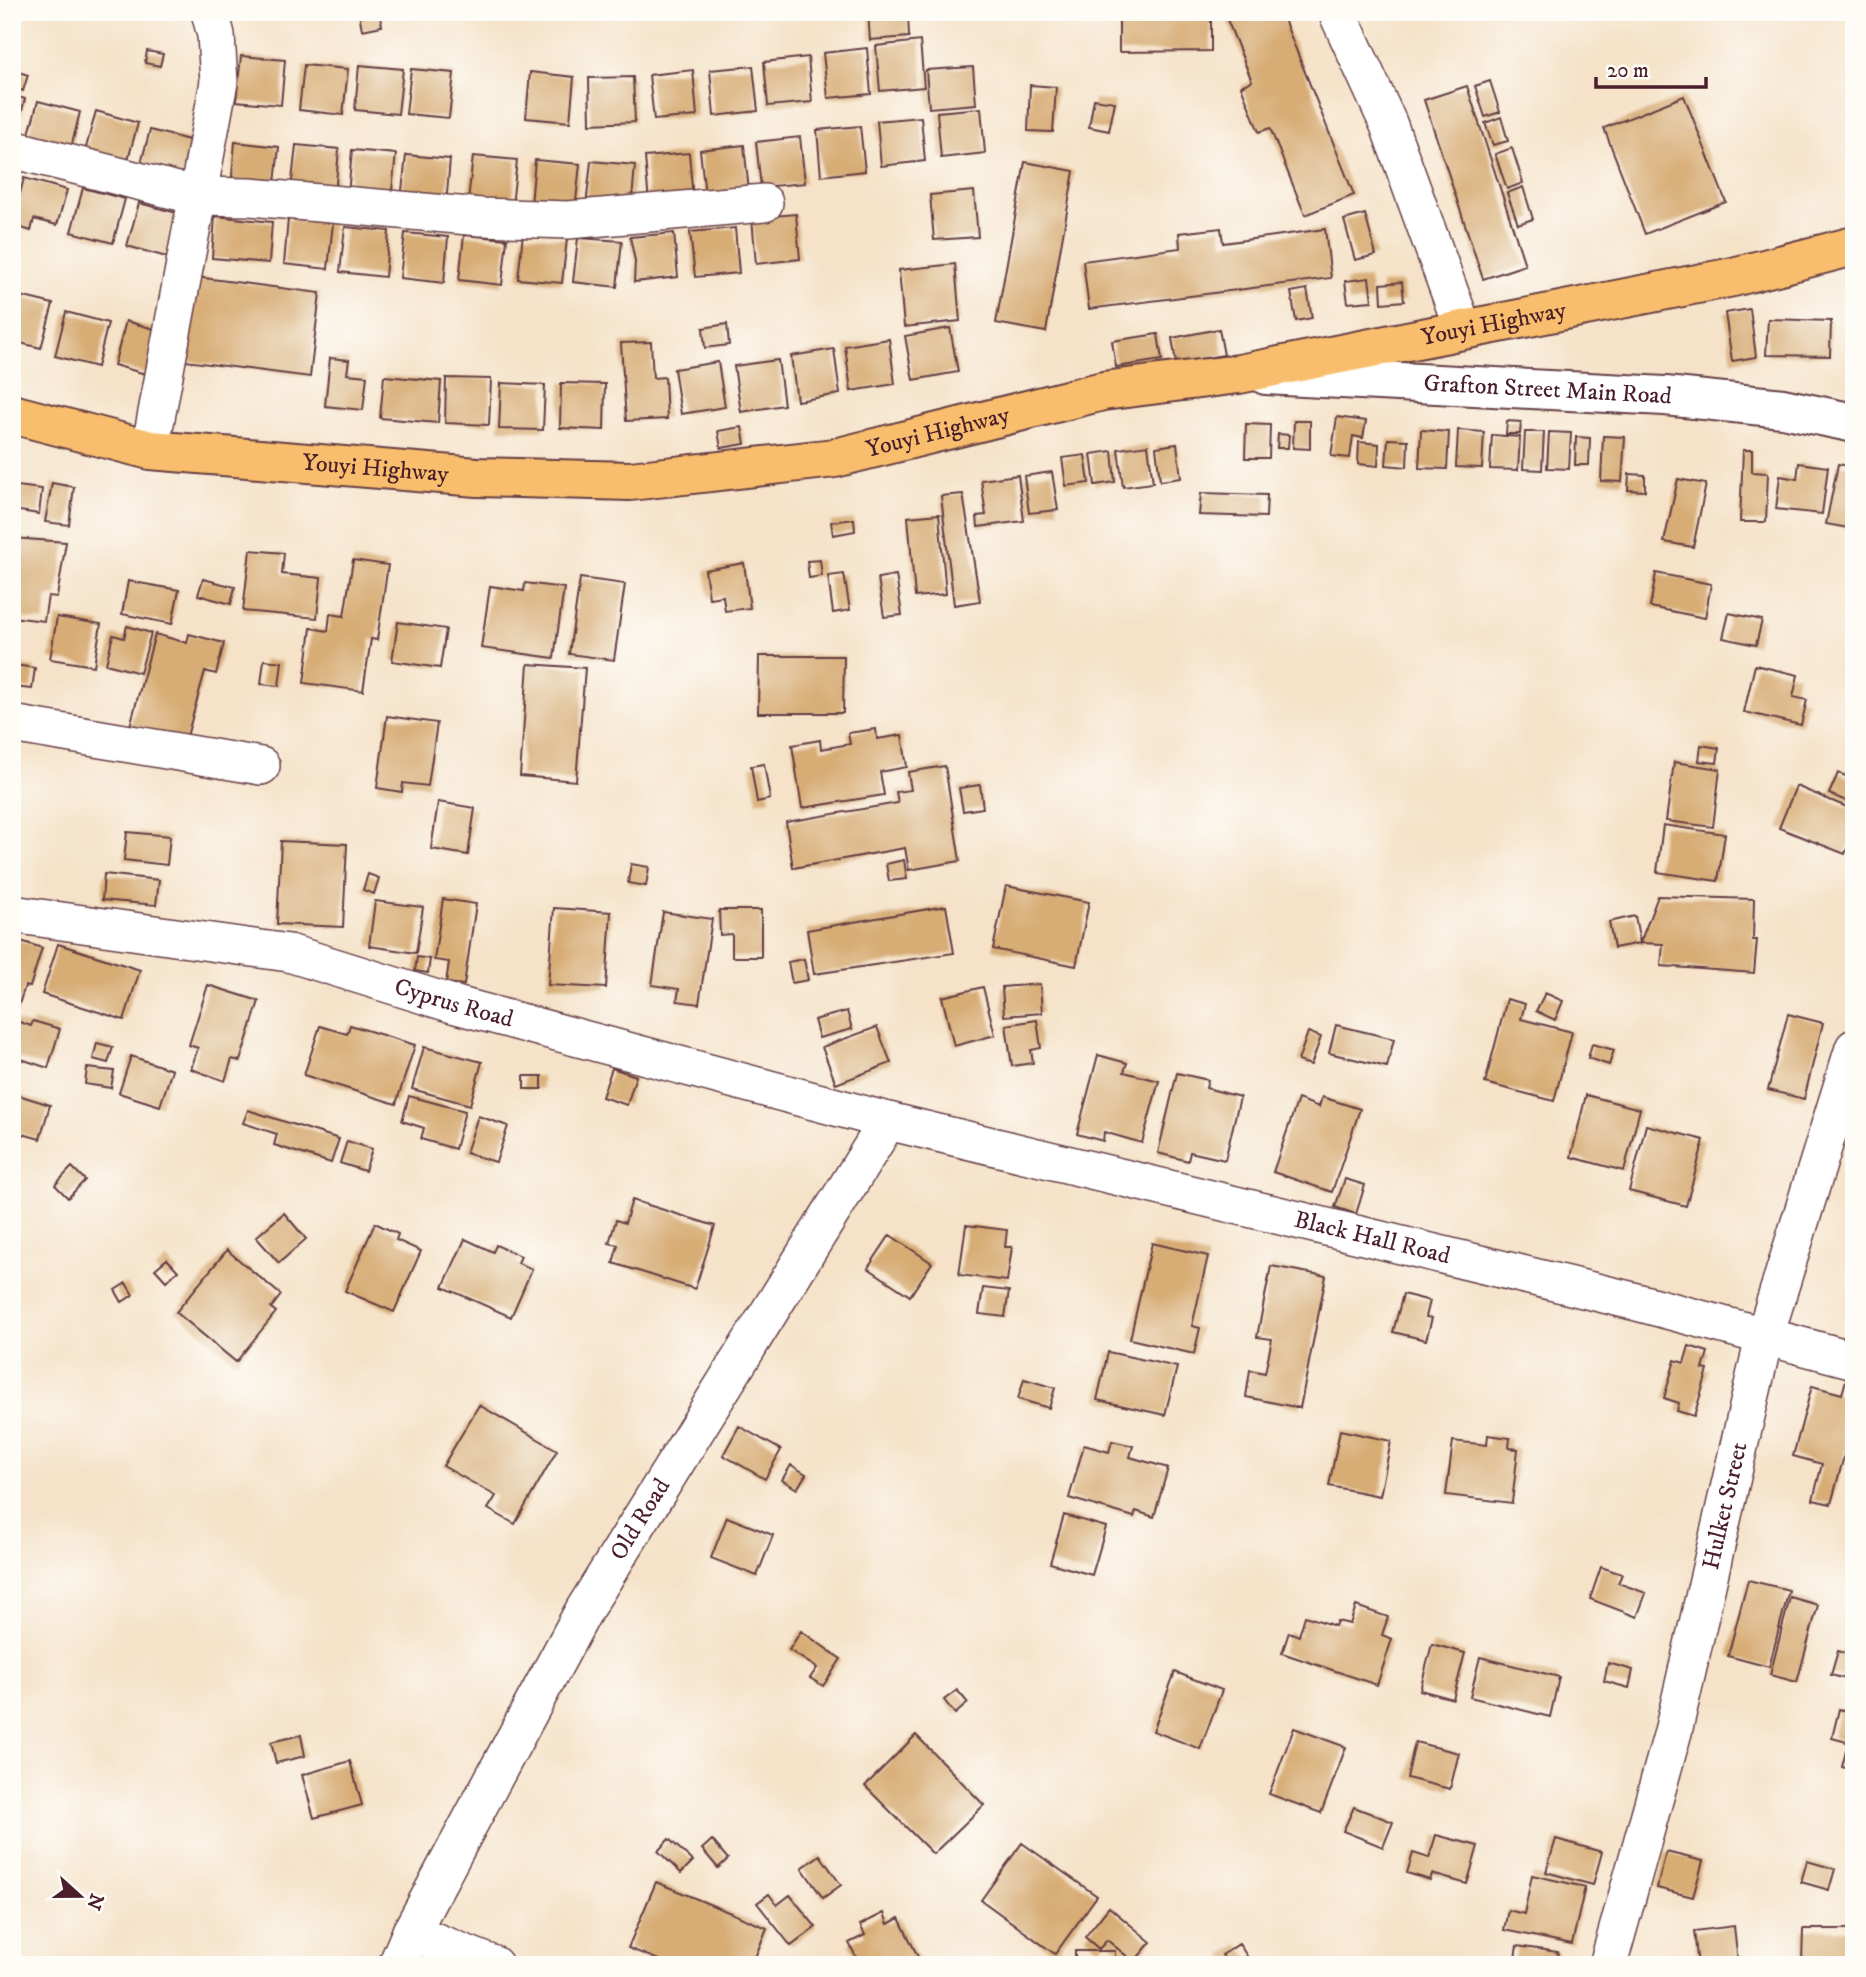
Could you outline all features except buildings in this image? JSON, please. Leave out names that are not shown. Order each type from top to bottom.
[{"type":"main road","name":"Youyi Highway","points":[[12,414],[150,450],[464,476],[630,481],[835,458],[1103,391],[1239,374],[1733,277],[1854,246]]},
{"type":"street","points":[[150,450],[219,82],[216,35],[210,12]]},
{"type":"street","points":[[1337,12],[1388,123],[1463,329]]},
{"type":"street","points":[[12,149],[197,196],[250,197],[481,218],[568,220],[764,203]]},
{"type":"street","name":"Grafton Street Main Road","points":[[1239,374],[1665,396],[1783,408],[1854,423]]},
{"type":"street","points":[[12,724],[261,766]]},
{"type":"street","name":"Cyprus Road","points":[[12,914],[289,953],[456,1005],[888,1121]]},
{"type":"street","name":"Hulket Street","points":[[1608,1965],[1673,1732],[1763,1338],[1854,1048]]},
{"type":"street","name":"Black Hall Road","points":[[888,1121],[1633,1301],[1763,1338],[1854,1360]]},
{"type":"street","name":"Old Road","points":[[397,1965],[411,1932],[584,1611],[888,1121]]},
{"type":"street","points":[[411,1932],[494,1965]]}]
